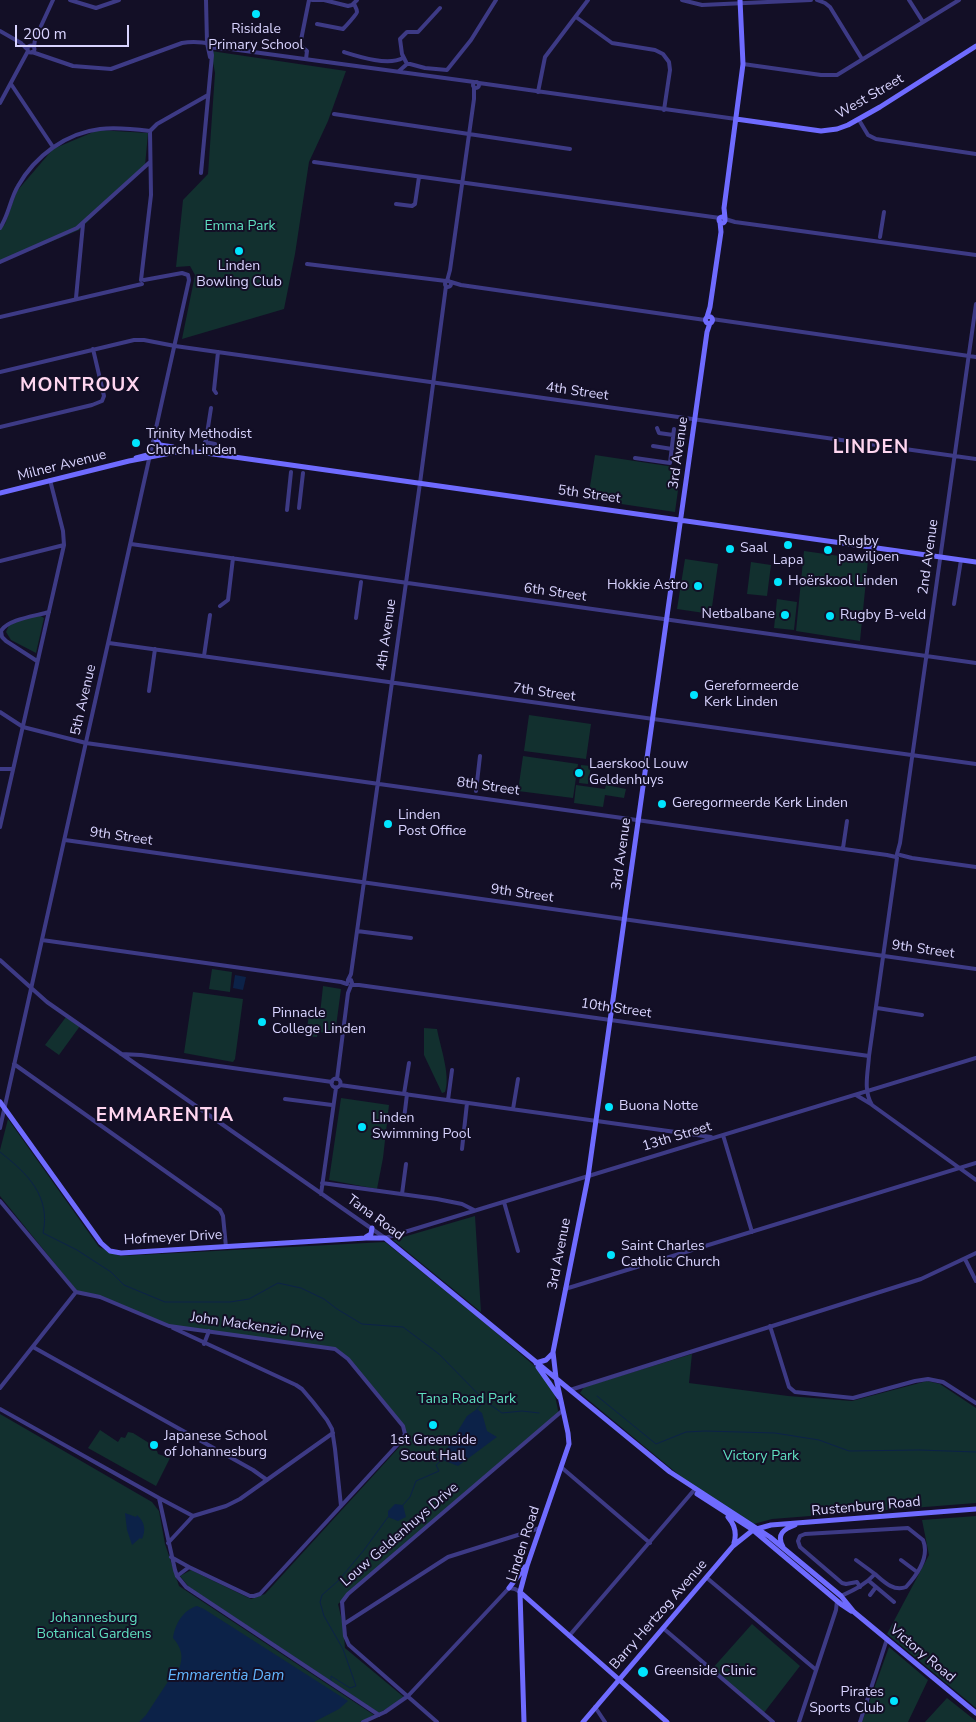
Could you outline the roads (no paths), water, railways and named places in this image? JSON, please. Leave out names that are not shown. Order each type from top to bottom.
[{"type":"main road","name":"3rd Avenue","points":[[556,1378],[553,1352],[588,1177],[721,232],[743,64],[740,1]]},
{"type":"main road","name":"West Street","points":[[736,119],[821,132],[842,128],[859,120],[976,46]]},
{"type":"main road","points":[[155,438],[160,444],[176,449]]},
{"type":"main road","name":"5th Street","points":[[151,456],[176,449],[188,449],[976,562]]},
{"type":"main road","name":"5th Street","points":[[151,456],[176,452],[201,452]]},
{"type":"main road","name":"Milner Avenue","points":[[0,493],[151,456]]},
{"type":"main road","points":[[0,1102],[4,1108]]},
{"type":"main road","name":"Hofmeyer Drive","points":[[4,1108],[107,1249],[122,1252],[385,1238]]},
{"type":"main road","points":[[366,1238],[371,1234],[372,1228]]},
{"type":"main road","name":"Tana Road","points":[[385,1238],[670,1472],[724,1512],[755,1529]]},
{"type":"main road","points":[[553,1352],[547,1360],[535,1362],[560,1398]]},
{"type":"main road","name":"Linden Road","points":[[524,1722],[520,1592],[569,1441],[556,1378]]},
{"type":"main road","points":[[560,1398],[563,1391],[570,1390]]},
{"type":"main road","name":"Tana Road","points":[[693,1489],[755,1529]]},
{"type":"main road","name":"Rustenburg Road","points":[[755,1529],[772,1525],[976,1509]]},
{"type":"main road","points":[[724,1512],[735,1529],[736,1539],[733,1546]]},
{"type":"main road","points":[[786,1550],[780,1542],[781,1534],[787,1528],[800,1523]]},
{"type":"main road","points":[[755,1529],[822,1588],[839,1598]]},
{"type":"main road","name":"Barry Hertzog Avenue","points":[[582,1722],[733,1546],[755,1529]]},
{"type":"main road","name":"Victory Road","points":[[755,1529],[786,1550],[853,1611],[976,1713]]},
{"type":"main road","points":[[509,1588],[527,1566]]},
{"type":"main road","points":[[520,1592],[667,1722]]},
{"type":"main road","name":"Victory Road","points":[[839,1598],[842,1605],[853,1611]]},
{"type":"street","points":[[0,103],[31,49],[53,0]]},
{"type":"street","points":[[70,0],[96,8],[119,0]]},
{"type":"street","points":[[201,173],[210,60],[207,44],[206,0]]},
{"type":"street","points":[[306,59],[307,51],[300,45],[310,0],[324,0],[348,6],[355,2],[356,15],[343,29],[317,24]]},
{"type":"street","points":[[440,8],[418,32],[407,32],[401,37],[403,58],[407,64],[447,70],[472,40],[496,0]]},
{"type":"street","points":[[538,92],[543,60],[588,0]]},
{"type":"street","points":[[682,0],[702,5],[740,1],[811,0]]},
{"type":"street","points":[[817,0],[830,7],[862,60]]},
{"type":"street","points":[[909,0],[923,22]]},
{"type":"street","points":[[743,64],[831,76],[842,72],[959,0]]},
{"type":"street","points":[[576,16],[612,43],[654,50],[663,54],[670,70],[664,110]]},
{"type":"street","points":[[0,31],[31,49],[73,66],[111,69],[182,43],[207,44],[231,49],[399,71],[476,85],[488,85],[736,119]]},
{"type":"street","points":[[344,52],[356,56],[393,62],[403,58]]},
{"type":"street","points":[[399,71],[407,64]]},
{"type":"street","points":[[11,84],[52,147]]},
{"type":"street","name":"4th Avenue","points":[[337,1079],[356,931],[476,85]]},
{"type":"street","points":[[0,317],[133,285],[142,281],[151,196],[150,131],[157,124],[208,95]]},
{"type":"street","points":[[334,114],[570,149]]},
{"type":"street","points":[[859,120],[868,135],[876,139],[976,154]]},
{"type":"street","points":[[0,228],[6,219],[16,189],[25,175],[52,147],[79,134],[99,129],[118,128],[150,131]]},
{"type":"street","points":[[0,262],[62,235],[82,224],[150,162]]},
{"type":"street","points":[[314,162],[976,256]]},
{"type":"street","points":[[396,204],[412,206],[415,204],[420,177]]},
{"type":"street","points":[[880,237],[884,212]]},
{"type":"street","points":[[76,298],[82,224]]},
{"type":"street","points":[[307,264],[976,357]]},
{"type":"street","name":"5th Avenue","points":[[0,1128],[189,285],[188,277],[182,273],[142,281]]},
{"type":"street","name":"2nd Avenue","points":[[872,1105],[867,1092],[869,1056],[976,304]]},
{"type":"street","name":"4th Street","points":[[0,372],[140,339],[175,346],[976,459]]},
{"type":"street","points":[[0,427],[102,401],[104,396],[93,350]]},
{"type":"street","points":[[216,393],[214,390],[218,352]]},
{"type":"street","points":[[201,452],[205,442],[211,408]]},
{"type":"street","points":[[657,428],[659,433],[673,435]]},
{"type":"street","points":[[635,458],[670,463],[674,429]]},
{"type":"street","points":[[205,442],[216,444]]},
{"type":"street","points":[[653,446],[672,448]]},
{"type":"street","points":[[287,510],[292,472]]},
{"type":"street","points":[[299,508],[304,473]]},
{"type":"street","points":[[0,828],[64,545],[63,531],[50,480]]},
{"type":"street","name":"6th Street","points":[[131,544],[976,663]]},
{"type":"street","points":[[0,560],[64,545]]},
{"type":"street","points":[[220,606],[228,600],[233,558]]},
{"type":"street","points":[[954,604],[961,560]]},
{"type":"street","points":[[356,618],[361,582]]},
{"type":"street","points":[[37,661],[6,641],[2,637],[1,631],[10,622],[49,612]]},
{"type":"street","points":[[204,656],[210,615]]},
{"type":"street","name":"7th Street","points":[[109,643],[976,764]]},
{"type":"street","points":[[149,691],[155,649]]},
{"type":"street","name":"8th Street","points":[[0,712],[23,727],[86,743],[976,867]]},
{"type":"street","points":[[476,790],[480,756]]},
{"type":"street","points":[[0,769],[13,769]]},
{"type":"street","points":[[843,848],[847,821]]},
{"type":"street","name":"9th Street","points":[[65,840],[976,969]]},
{"type":"street","points":[[356,931],[411,938]]},
{"type":"street","name":"10th Street","points":[[42,940],[869,1056]]},
{"type":"street","name":"Tana Road","points":[[0,960],[46,1002],[385,1238]]},
{"type":"street","points":[[877,1008],[922,1015]]},
{"type":"street","points":[[121,1054],[141,1055],[332,1082],[337,1079],[340,1081],[340,1084]]},
{"type":"street","name":"13th Street","points":[[385,1238],[976,1058]]},
{"type":"street","points":[[404,1119],[409,1063]]},
{"type":"street","points":[[14,1064],[217,1207],[223,1216],[226,1247]]},
{"type":"street","points":[[448,1100],[452,1070]]},
{"type":"street","points":[[513,1109],[518,1079]]},
{"type":"street","points":[[332,1082],[336,1088]]},
{"type":"street","points":[[340,1084],[714,1137]]},
{"type":"street","points":[[320,1194],[332,1105],[336,1088],[340,1084]]},
{"type":"street","points":[[856,1095],[976,1180]]},
{"type":"street","points":[[285,1099],[332,1105]]},
{"type":"street","points":[[462,1149],[467,1103]]},
{"type":"street","points":[[723,1135],[752,1232]]},
{"type":"street","points":[[565,1289],[976,1163]]},
{"type":"street","points":[[402,1194],[406,1164]]},
{"type":"street","points":[[322,1183],[462,1204],[474,1211]]},
{"type":"street","points":[[0,1201],[76,1292],[0,1388]]},
{"type":"street","points":[[504,1202],[518,1251]]},
{"type":"street","points":[[570,1390],[921,1279],[976,1253]]},
{"type":"street","points":[[965,1259],[976,1282]]},
{"type":"street","name":"John Mackenzie Drive","points":[[76,1292],[100,1297],[169,1326],[335,1349],[348,1359],[401,1423],[405,1432],[402,1439],[265,1589],[254,1596],[250,1596],[171,1557]]},
{"type":"street","points":[[169,1326],[299,1387],[327,1420],[333,1433],[341,1506]]},
{"type":"street","points":[[770,1326],[791,1390],[795,1392],[853,1398],[928,1379],[943,1382],[976,1403]]},
{"type":"street","points":[[204,1344],[209,1331]]},
{"type":"street","points":[[33,1348],[253,1470],[267,1480]]},
{"type":"street","points":[[0,1409],[193,1516]]},
{"type":"street","name":"Louw Geldenhuys Drive","points":[[437,1722],[349,1645],[345,1636],[341,1604],[346,1596],[562,1412]]},
{"type":"street","points":[[168,1543],[193,1516],[233,1503],[333,1433]]},
{"type":"street","points":[[561,1467],[650,1543]]},
{"type":"street","points":[[569,1636],[650,1543],[693,1489]]},
{"type":"street","points":[[159,1498],[171,1557],[177,1576],[190,1590],[379,1715]]},
{"type":"street","points":[[344,1624],[453,1555],[540,1528]]},
{"type":"street","points":[[856,1560],[889,1586],[902,1588],[910,1583],[927,1554],[925,1544],[918,1535],[908,1528],[804,1534],[800,1536],[798,1541],[800,1547],[842,1584],[856,1582],[860,1587]]},
{"type":"street","points":[[901,1560],[917,1572]]},
{"type":"street","points":[[177,1576],[189,1567]]},
{"type":"street","points":[[799,1722],[839,1598],[860,1587],[875,1574]]},
{"type":"street","points":[[707,1578],[816,1670]]},
{"type":"street","points":[[868,1581],[894,1602]]},
{"type":"street","points":[[870,1595],[876,1587]]},
{"type":"street","points":[[366,1707],[365,1721],[390,1709],[408,1696],[509,1588],[515,1588],[520,1592]]},
{"type":"street","points":[[836,1610],[842,1605]]},
{"type":"street","points":[[663,1628],[773,1722]]},
{"type":"street","points":[[860,1722],[887,1640]]},
{"type":"street","points":[[595,1707],[605,1722]]},
{"type":"water","points":[[235,975],[246,977],[243,990],[233,988]]},
{"type":"water","points":[[477,1409],[482,1413],[487,1431],[497,1437],[458,1466],[435,1457],[445,1452],[467,1416]]},
{"type":"water","points":[[395,1504],[403,1505],[406,1517],[398,1521],[388,1517],[388,1511]]},
{"type":"water","points":[[125,1513],[136,1517],[137,1515],[142,1520],[144,1526],[142,1539],[140,1538],[132,1545],[127,1530]]},
{"type":"water","name":"Emmarentia Dam","points":[[197,1606],[348,1701],[339,1709],[314,1722],[139,1722],[146,1715],[171,1677],[175,1678],[182,1657],[180,1648],[173,1638],[174,1633],[184,1614]]},
{"type":"waterway","points":[[0,1152],[19,1168],[35,1186],[43,1208],[45,1220],[43,1233],[77,1250],[111,1272],[124,1285],[165,1302],[230,1302],[249,1299],[278,1283],[301,1288],[324,1299],[362,1324],[403,1327],[439,1354],[485,1401]]},
{"type":"waterway","points":[[597,1396],[656,1444],[686,1432],[705,1431],[775,1433],[819,1440],[849,1451],[919,1450],[976,1452]]},
{"type":"waterway","points":[[477,1409],[485,1401],[502,1413],[522,1411],[539,1413]]},
{"type":"waterway","points":[[403,1505],[410,1497],[416,1481],[439,1471],[436,1465],[442,1460]]},
{"type":"waterway","points":[[331,1681],[331,1676],[350,1688],[356,1686],[343,1649],[324,1616],[320,1602],[322,1595],[338,1581],[388,1517]]},
{"type":"place","name":"Risidale Primary School","points":[[256,14]]},
{"type":"place","name":"Linden Bowling Club","points":[[239,251]]},
{"type":"place","name":"Trinity Methodist Church Linden","points":[[136,443]]},
{"type":"place","name":"Lapa","points":[[788,545]]},
{"type":"place","name":"Saal","points":[[730,549]]},
{"type":"place","name":"Rugby pawiljoen","points":[[828,550]]},
{"type":"place","name":"Hoërskool Linden","points":[[778,582]]},
{"type":"place","name":"Hokkie Astro","points":[[698,586]]},
{"type":"place","name":"Netbalbane","points":[[785,615]]},
{"type":"place","name":"Rugby B-veld","points":[[830,616]]},
{"type":"place","name":"Gereformeerde Kerk Linden","points":[[694,695]]},
{"type":"place","name":"Laerskool Louw Geldenhuys","points":[[579,773]]},
{"type":"place","name":"Geregormeerde Kerk Linden","points":[[662,804]]},
{"type":"place","name":"Linden Post Office","points":[[388,824]]},
{"type":"place","name":"Pinnacle College Linden","points":[[262,1022]]},
{"type":"place","name":"Buona Notte","points":[[609,1107]]},
{"type":"place","name":"Linden Swimming Pool","points":[[362,1127]]},
{"type":"place","name":"Saint Charles Catholic Church","points":[[611,1255]]},
{"type":"place","name":"1st Greenside Scout Hall","points":[[433,1425]]},
{"type":"place","name":"Japanese School of Johannesburg","points":[[154,1445]]},
{"type":"place","name":"Greenside Clinic","points":[[643,1672]]},
{"type":"place","name":"Pirates Sports Club","points":[[894,1701]]},
{"type":"district","name":"MONTROUX","points":[[80,386]]},
{"type":"district","name":"LINDEN","points":[[871,448]]},
{"type":"district","name":"EMMARENTIA","points":[[165,1116]]},
{"type":"park label","name":"Emma Park","points":[[240,227]]},
{"type":"park label","name":"Tana Road Park","points":[[467,1400]]},
{"type":"park label","name":"Victory Park","points":[[761,1457]]},
{"type":"park label","name":"Johannesburg Botanical Gardens","points":[[94,1628]]}]
